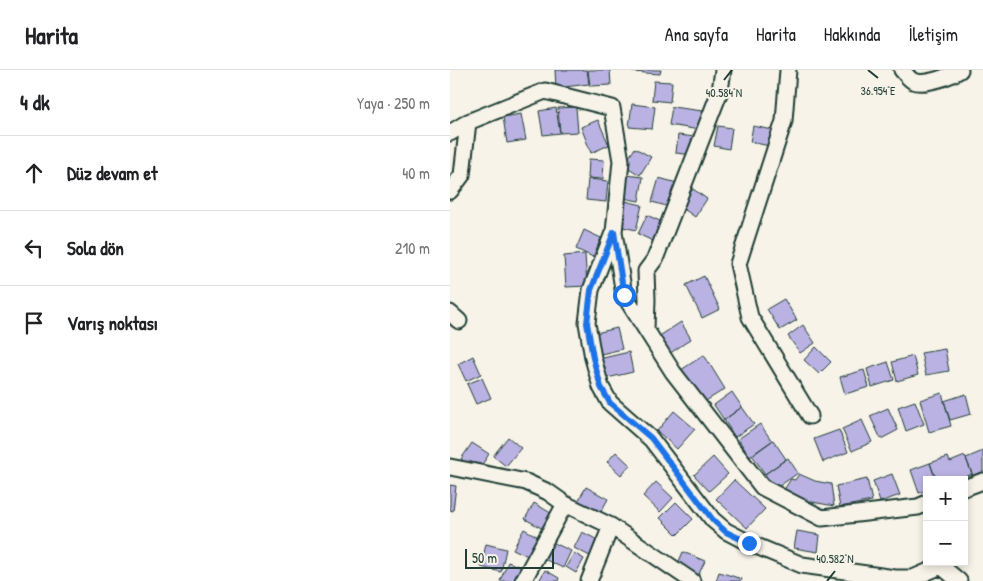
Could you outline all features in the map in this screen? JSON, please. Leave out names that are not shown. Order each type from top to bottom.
[{"type":"street","points":[[646,329],[646,271],[655,258],[720,91],[723,70]]},
{"type":"street","points":[[788,70],[784,121],[738,264],[750,317],[810,416]]},
{"type":"street","points":[[902,70],[913,81],[921,82],[940,79],[960,70]]},
{"type":"street","points":[[450,133],[468,122],[545,91],[612,108],[622,161],[614,232],[591,290],[587,323],[593,358],[601,387],[610,403],[651,438],[713,520],[726,532],[802,565],[895,578],[913,578],[941,566],[959,581]]},
{"type":"street","points":[[450,191],[462,175],[468,122]]},
{"type":"street","points":[[614,232],[624,295],[674,372],[762,487],[822,518],[923,505]]},
{"type":"street","points":[[450,468],[526,482],[548,492],[565,504],[611,526],[692,581]]},
{"type":"street","points":[[968,487],[983,481]]},
{"type":"street","points":[[523,581],[565,504]]},
{"type":"street","points":[[588,581],[611,526]]},
{"type":"building","points":[[555,70],[587,70],[589,84],[556,88]]},
{"type":"building","points":[[588,70],[610,70],[611,85],[590,86]]},
{"type":"building","points":[[633,70],[661,70],[660,74],[632,72]]},
{"type":"building","points":[[654,81],[672,82],[670,102],[652,100]]},
{"type":"building","points":[[632,104],[655,107],[652,129],[629,127]]},
{"type":"building","points":[[576,107],[578,132],[560,133],[558,108]]},
{"type":"building","points":[[672,107],[703,111],[700,130],[669,125]]},
{"type":"building","points":[[556,108],[560,133],[543,135],[539,111]]},
{"type":"building","points":[[521,114],[526,140],[507,143],[503,117]]},
{"type":"building","points":[[598,120],[609,145],[591,153],[581,127]]},
{"type":"building","points":[[718,126],[732,128],[729,149],[714,146]]},
{"type":"building","points":[[753,126],[773,130],[770,146],[750,142]]},
{"type":"building","points":[[678,135],[695,137],[693,155],[676,153]]},
{"type":"building","points":[[635,148],[651,157],[640,175],[624,165]]},
{"type":"building","points":[[589,159],[604,160],[603,179],[588,178]]},
{"type":"building","points":[[626,175],[643,177],[639,201],[623,198]]},
{"type":"building","points":[[659,178],[677,183],[670,207],[652,202]]},
{"type":"building","points":[[588,179],[608,181],[606,202],[586,200]]},
{"type":"building","points":[[693,189],[707,199],[695,217],[681,207]]},
{"type":"building","points":[[625,201],[642,205],[636,230],[619,226]]},
{"type":"building","points":[[647,215],[664,223],[655,242],[638,234]]},
{"type":"building","points":[[584,230],[601,238],[593,257],[576,249]]},
{"type":"building","points":[[585,254],[587,286],[566,287],[564,256]]},
{"type":"building","points":[[704,276],[720,309],[702,318],[686,285]]},
{"type":"building","points":[[784,299],[797,320],[780,330],[767,309]]},
{"type":"building","points":[[681,322],[691,339],[669,354],[658,337]]},
{"type":"building","points":[[803,325],[815,343],[800,353],[788,336]]},
{"type":"building","points":[[617,328],[622,349],[601,354],[596,333]]},
{"type":"building","points":[[816,347],[831,362],[819,374],[804,360]]},
{"type":"building","points":[[945,349],[949,371],[926,375],[921,353]]},
{"type":"building","points":[[629,352],[633,372],[603,379],[599,359]]},
{"type":"building","points":[[704,355],[725,389],[701,404],[681,370]]},
{"type":"building","points":[[473,356],[481,374],[466,381],[458,364]]},
{"type":"building","points":[[913,356],[918,375],[897,381],[892,362]]},
{"type":"building","points":[[888,362],[894,380],[872,387],[867,369]]},
{"type":"building","points":[[864,370],[869,387],[845,394],[840,377]]},
{"type":"building","points":[[482,378],[491,398],[476,404],[467,384]]},
{"type":"building","points":[[732,392],[742,407],[724,420],[714,405]]},
{"type":"building","points":[[942,393],[951,426],[929,432],[920,400]]},
{"type":"building","points":[[966,394],[971,414],[950,420],[944,401]]},
{"type":"building","points":[[915,401],[924,424],[906,431],[898,407]]},
{"type":"building","points":[[742,407],[754,424],[735,437],[724,420]]},
{"type":"building","points":[[888,408],[898,430],[881,439],[870,416]]},
{"type":"building","points":[[674,411],[695,429],[677,449],[657,431]]},
{"type":"building","points":[[862,420],[872,442],[852,451],[842,429]]},
{"type":"building","points":[[760,424],[772,441],[750,457],[738,439]]},
{"type":"building","points":[[839,430],[848,452],[823,462],[814,439]]},
{"type":"building","points":[[508,437],[521,448],[506,466],[493,456]]},
{"type":"building","points":[[773,440],[786,459],[765,474],[752,455]]},
{"type":"building","points":[[472,443],[489,454],[478,471],[461,459]]},
{"type":"building","points":[[983,451],[983,473],[973,476],[966,458]]},
{"type":"building","points":[[616,452],[630,465],[621,475],[607,462]]},
{"type":"building","points":[[965,456],[972,474],[967,476],[935,476],[930,463],[948,457],[950,462]]},
{"type":"building","points":[[713,457],[728,474],[709,491],[694,475]]},
{"type":"building","points":[[788,458],[798,473],[775,489],[765,474]]},
{"type":"building","points":[[930,463],[935,476],[923,476],[923,492],[919,493],[911,470]]},
{"type":"building","points":[[799,474],[815,481],[831,484],[834,506],[807,501],[783,491],[791,479],[795,480]]},
{"type":"building","points":[[892,474],[900,495],[880,502],[873,481]]},
{"type":"building","points":[[867,479],[872,501],[840,507],[836,486]]},
{"type":"building","points":[[734,480],[765,509],[747,528],[716,499]]},
{"type":"building","points":[[656,482],[673,498],[660,512],[643,496]]},
{"type":"building","points":[[450,485],[456,486],[453,511],[450,510]]},
{"type":"building","points":[[586,487],[608,499],[599,515],[577,503]]},
{"type":"building","points":[[676,502],[693,519],[677,535],[660,518]]},
{"type":"building","points":[[534,503],[554,515],[545,530],[525,519]]},
{"type":"building","points":[[524,529],[540,538],[530,557],[513,549]]},
{"type":"building","points":[[797,531],[820,535],[818,552],[794,548]]},
{"type":"building","points":[[582,532],[600,541],[592,557],[574,548]]},
{"type":"building","points":[[552,542],[571,551],[563,568],[544,559]]},
{"type":"building","points":[[486,544],[506,549],[501,572],[481,567]]},
{"type":"building","points":[[683,552],[705,561],[697,578],[676,568]]},
{"type":"building","points":[[574,553],[584,559],[576,573],[566,567]]},
{"type":"building","points":[[508,562],[524,568],[519,581],[500,581]]},
{"type":"building","points":[[545,570],[559,578],[558,581],[539,581]]},
{"type":"building","points":[[719,572],[742,579],[741,581],[716,581]]},
{"type":"route","points":[[624,295],[614,232],[591,290],[587,323],[593,358],[601,387],[610,403],[651,438],[713,520],[726,532],[749,543]]}]
